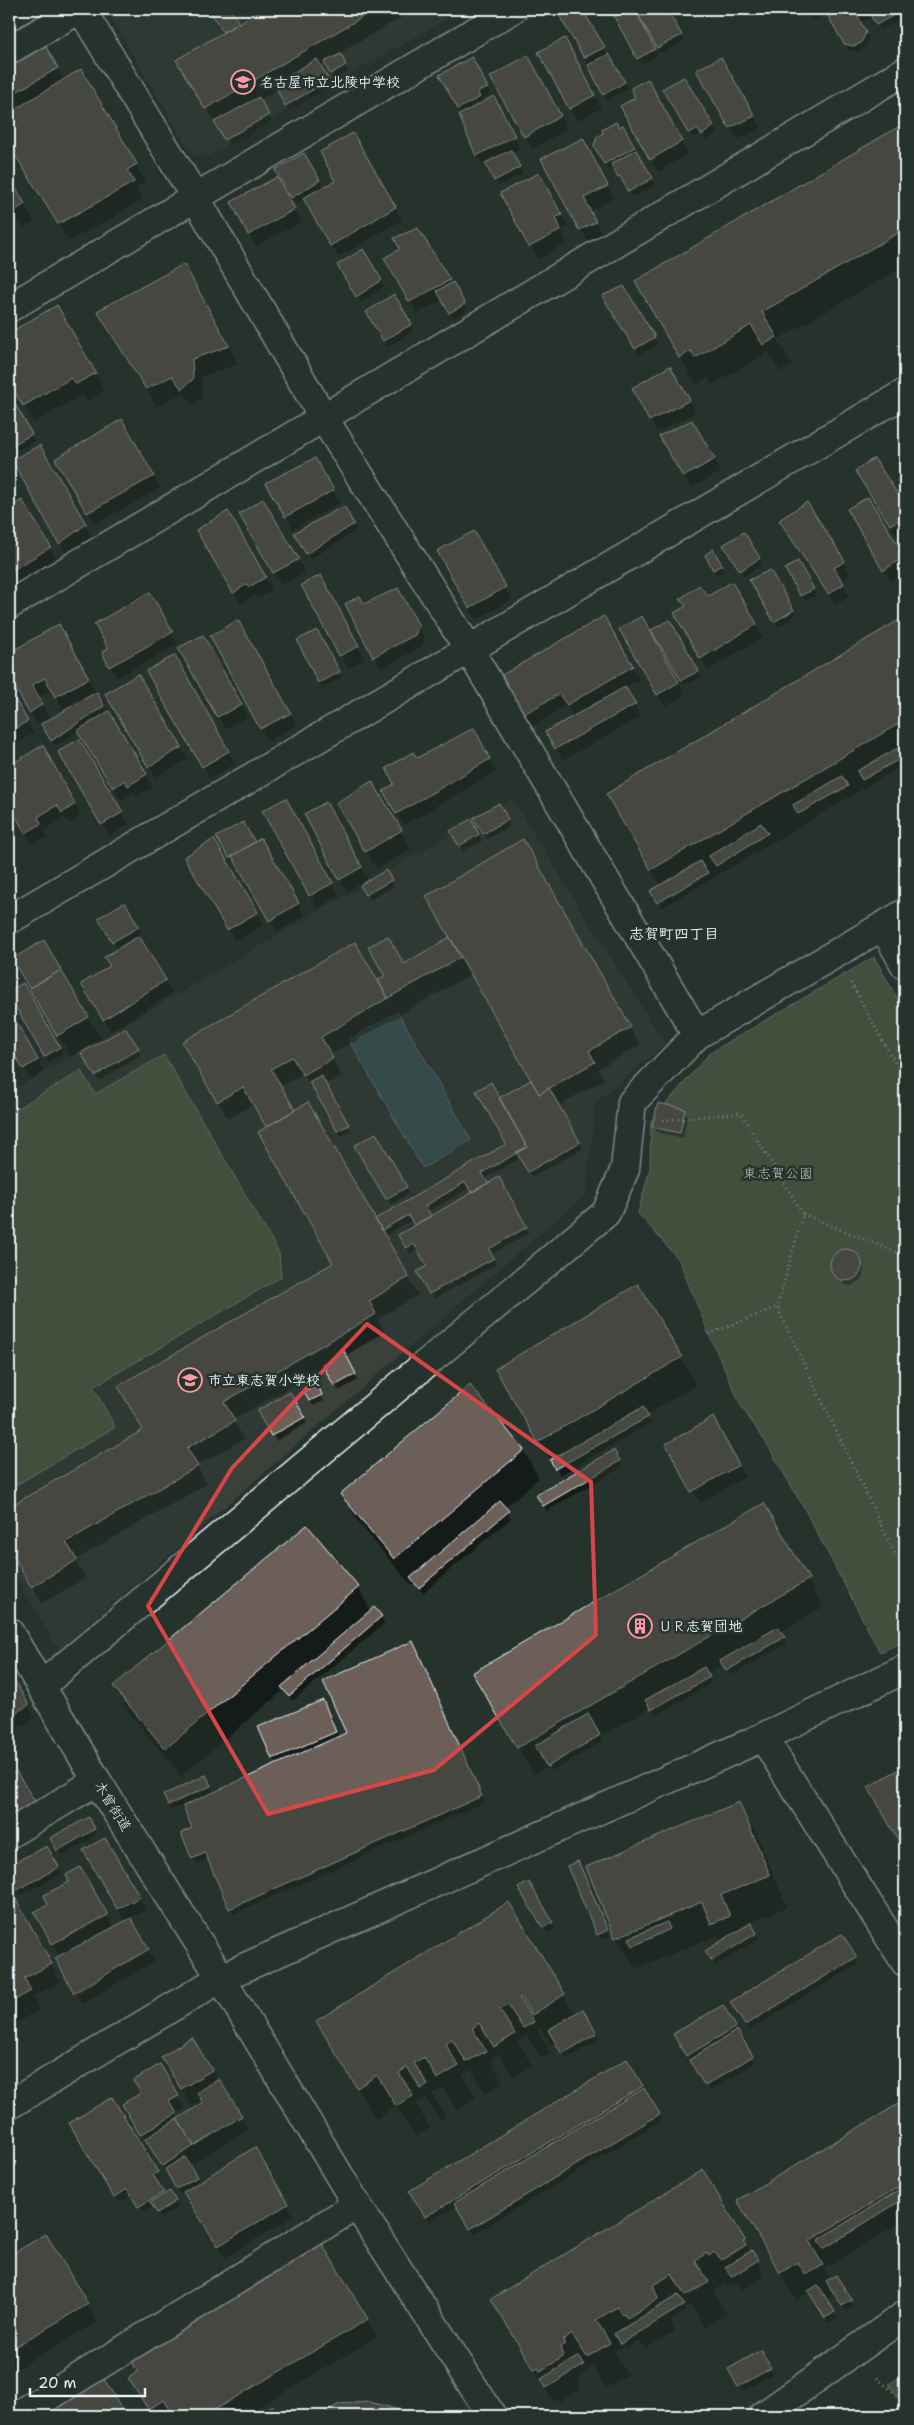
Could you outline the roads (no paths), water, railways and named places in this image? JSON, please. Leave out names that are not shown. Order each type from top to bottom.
[{"type":"street","points":[[9,50],[81,9],[195,197],[323,417],[470,651],[697,1035]]},
{"type":"street","points":[[9,308],[514,9]]},
{"type":"street","points":[[9,605],[905,71]]},
{"type":"street","points":[[9,920],[470,651],[905,393]]},
{"type":"street","points":[[41,1686],[606,1213],[625,1169],[632,1102],[697,1035],[894,919],[905,965]]},
{"type":"street","name":"木曾街道","points":[[9,1632],[97,1781],[221,1978],[357,2205],[492,2416]]},
{"type":"street","points":[[9,2105],[221,1978],[764,1737],[905,1669]]},
{"type":"street","points":[[764,1737],[905,1962]]},
{"type":"street","points":[[9,1834],[97,1781]]},
{"type":"street","points":[[17,2416],[357,2205]]},
{"type":"street","points":[[764,2416],[905,2314]]},
{"type":"water","points":[[398,1012],[471,1140],[423,1168],[349,1040]]},
{"type":"place","name":"名古屋市立北陵中学校","points":[[243,82]]},
{"type":"place","name":"市立東志賀小学校","points":[[190,1380]]},
{"type":"place","name":"ＵＲ志賀団地","points":[[640,1626]]},
{"type":"district","name":"志賀町四丁目","points":[[674,934]]},
{"type":"park label","name":"東志賀公園","points":[[778,1173]]}]
